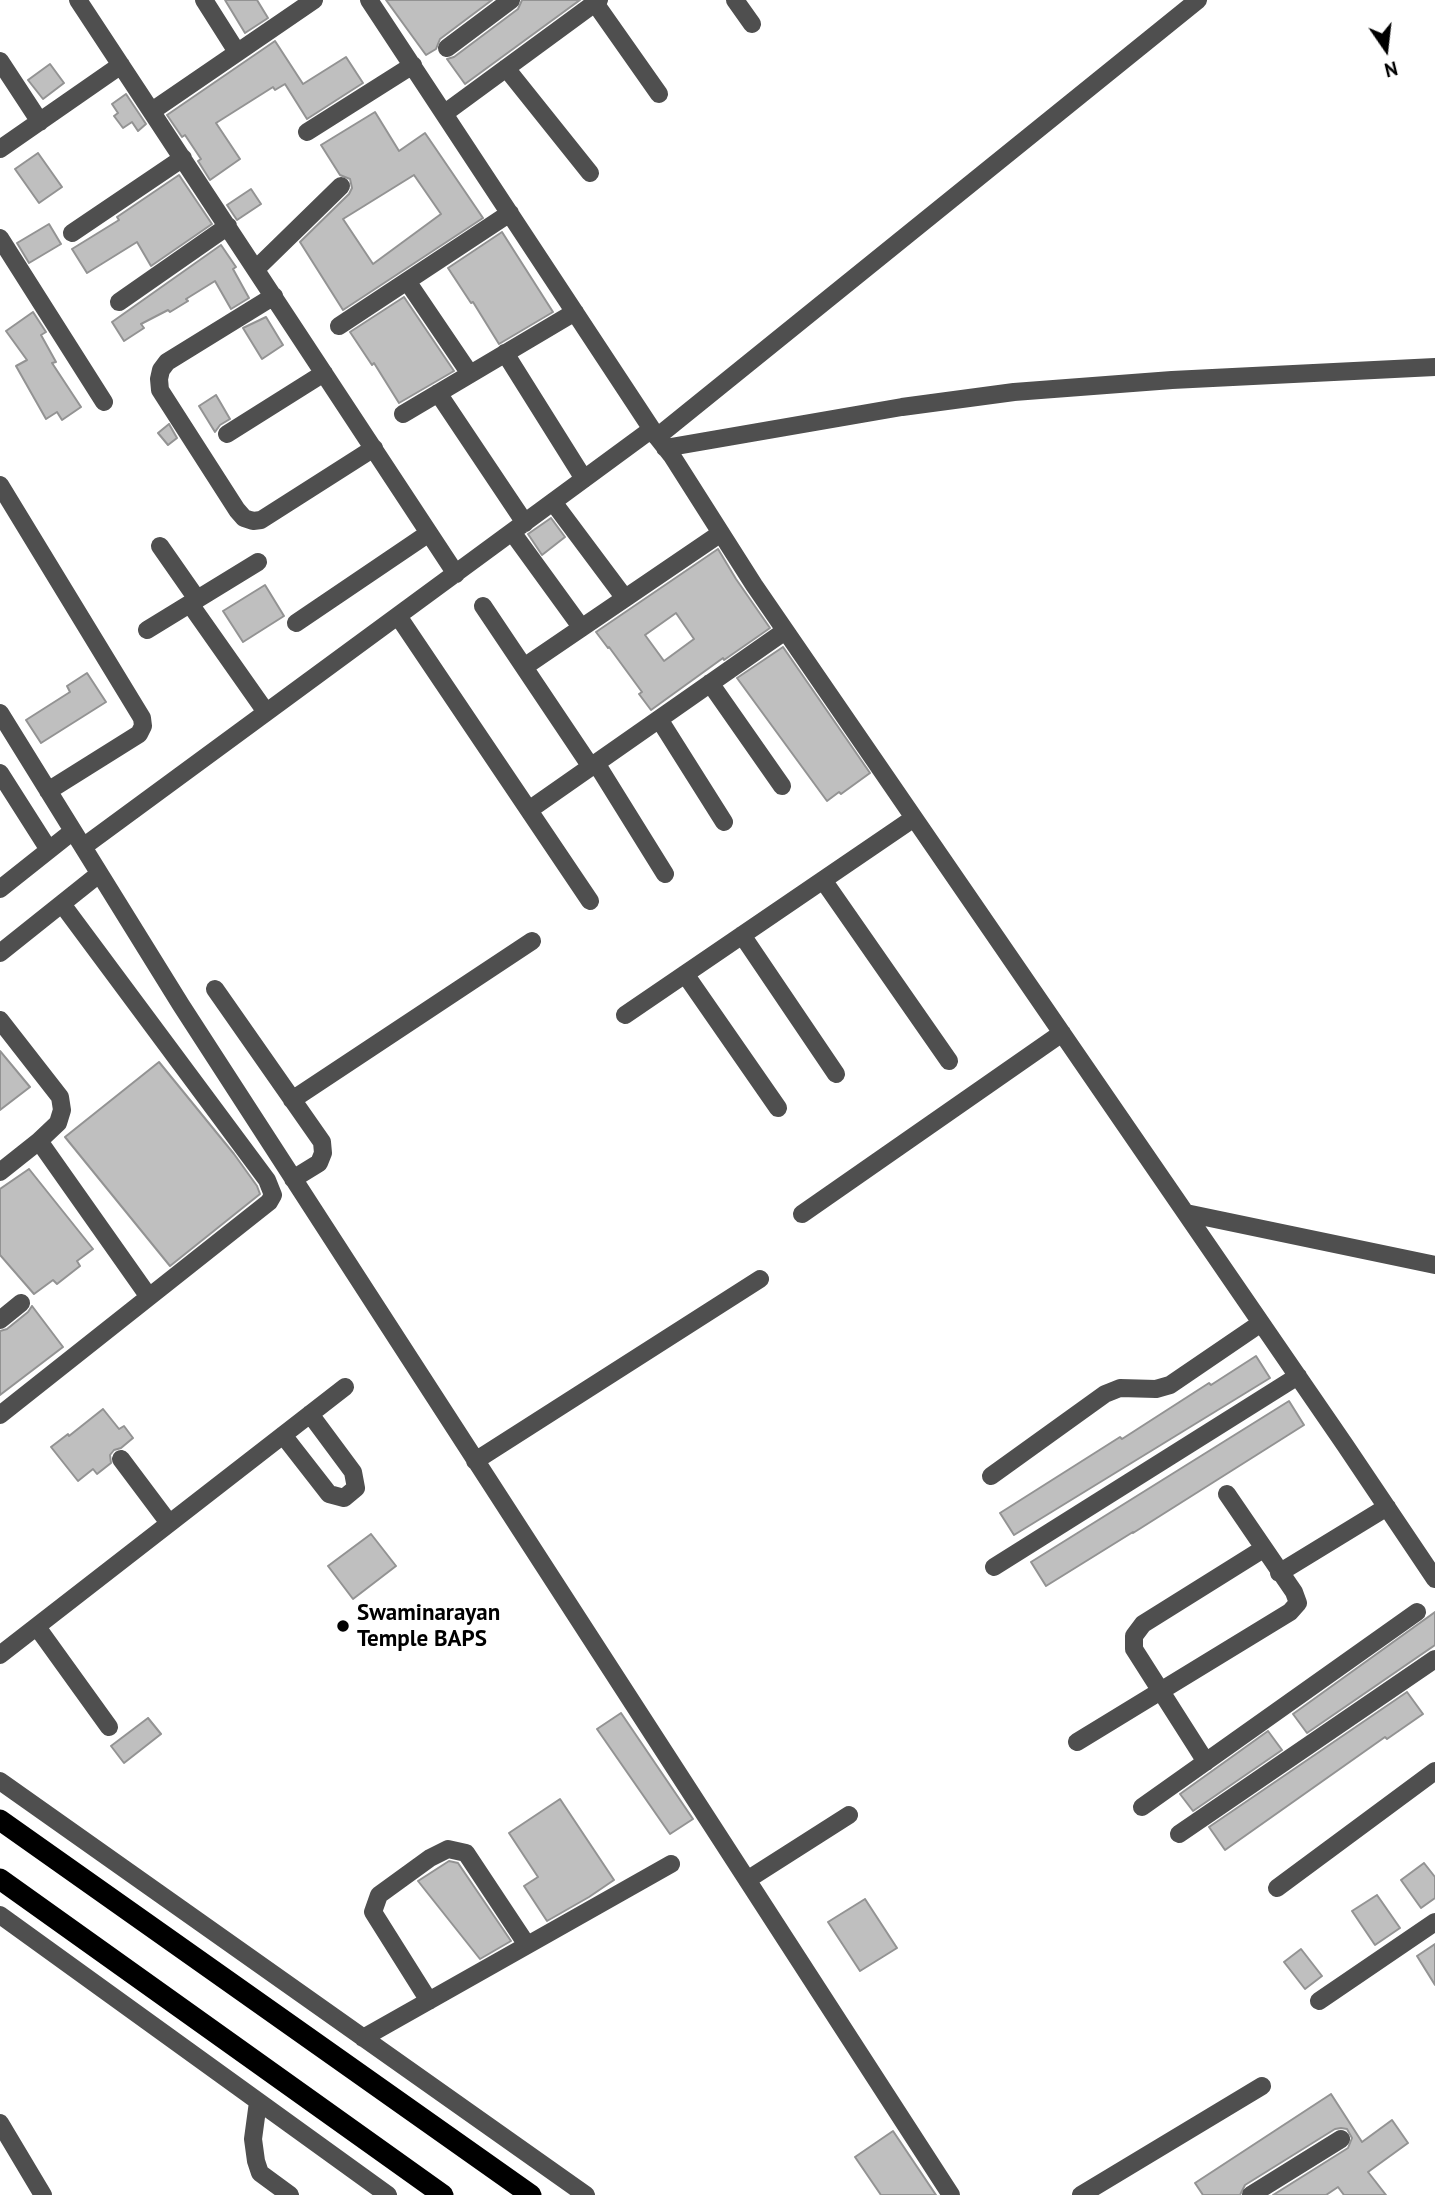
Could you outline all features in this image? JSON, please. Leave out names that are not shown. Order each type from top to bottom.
[{"type":"highway","points":[[0,1820],[531,2195]]},
{"type":"highway","points":[[0,1880],[443,2195]]},
{"type":"street","points":[[78,0],[456,573]]},
{"type":"street","points":[[204,0],[237,52]]},
{"type":"street","points":[[152,111],[314,0]]},
{"type":"street","points":[[369,0],[785,631],[1435,1579]]},
{"type":"street","points":[[447,48],[511,0]]},
{"type":"street","points":[[735,0],[752,24]]},
{"type":"street","points":[[83,847],[584,479],[658,438],[1198,0]]},
{"type":"street","points":[[445,113],[597,1],[659,94]]},
{"type":"street","points":[[0,61],[40,122]]},
{"type":"street","points":[[0,149],[121,65]]},
{"type":"street","points":[[307,132],[413,65]]},
{"type":"street","points":[[506,68],[590,173]]},
{"type":"street","points":[[72,233],[183,158]]},
{"type":"street","points":[[256,269],[341,186]]},
{"type":"street","points":[[339,326],[510,213]]},
{"type":"street","points":[[119,302],[228,226]]},
{"type":"street","points":[[0,238],[104,402]]},
{"type":"street","points":[[256,269],[296,245]]},
{"type":"street","points":[[407,281],[470,374]]},
{"type":"street","points":[[274,296],[167,362],[159,379],[160,390],[237,510],[244,518],[261,520],[374,448]]},
{"type":"street","points":[[404,414],[575,312]]},
{"type":"street","points":[[505,354],[584,479]]},
{"type":"street","points":[[658,438],[1014,392],[1172,380],[1435,367]]},
{"type":"street","points":[[227,434],[324,373]]},
{"type":"street","points":[[438,393],[582,627]]},
{"type":"street","points":[[0,485],[142,718],[143,726],[139,734],[48,791]]},
{"type":"street","points":[[553,502],[624,597]]},
{"type":"street","points":[[296,623],[429,533]]},
{"type":"street","points":[[524,667],[721,533]]},
{"type":"street","points":[[160,546],[266,712]]},
{"type":"street","points":[[147,630],[258,562]]},
{"type":"street","points":[[483,606],[665,874]]},
{"type":"street","points":[[398,616],[590,901]]},
{"type":"street","points":[[529,810],[785,631]]},
{"type":"street","points":[[710,683],[782,786]]},
{"type":"street","points":[[0,713],[293,1179],[951,2195]]},
{"type":"street","points":[[659,719],[724,822]]},
{"type":"street","points":[[0,773],[48,850]]},
{"type":"street","points":[[625,1016],[914,818]]},
{"type":"street","points":[[0,889],[73,831]]},
{"type":"street","points":[[0,953],[99,874]]},
{"type":"street","points":[[822,880],[949,1061]]},
{"type":"street","points":[[0,1415],[269,1202],[273,1195],[272,1187],[62,904]]},
{"type":"street","points":[[742,936],[836,1074]]},
{"type":"street","points":[[292,1100],[532,941]]},
{"type":"street","points":[[685,974],[778,1108]]},
{"type":"street","points":[[215,989],[322,1142],[323,1153],[319,1163],[293,1179]]},
{"type":"street","points":[[0,1020],[60,1097],[62,1110],[58,1123],[40,1141],[0,1172]]},
{"type":"street","points":[[802,1214],[1062,1033]]},
{"type":"street","points":[[40,1141],[149,1297]]},
{"type":"street","points":[[1186,1213],[1435,1265]]},
{"type":"street","points":[[475,1461],[760,1279]]},
{"type":"street","points":[[0,1320],[21,1303]]},
{"type":"street","points":[[991,1476],[1105,1394],[1120,1388],[1156,1389],[1170,1385],[1261,1323]]},
{"type":"street","points":[[993,1567],[1298,1376]]},
{"type":"street","points":[[2,1650],[37,1627],[345,1387]]},
{"type":"street","points":[[283,1435],[329,1494],[344,1498],[356,1488],[353,1472],[310,1414]]},
{"type":"street","points":[[121,1459],[170,1523]]},
{"type":"street","points":[[1077,1742],[1290,1612],[1298,1603],[1294,1592],[1227,1494]]},
{"type":"street","points":[[1279,1573],[1387,1507]]},
{"type":"street","points":[[1206,1762],[1134,1649],[1133,1636],[1143,1624],[1263,1549]]},
{"type":"street","points":[[1142,1807],[1417,1612]]},
{"type":"street","points":[[37,1627],[109,1727]]},
{"type":"street","points":[[1179,1834],[1435,1659]]},
{"type":"street","points":[[1277,1888],[1435,1771]]},
{"type":"street","points":[[0,1781],[586,2195]]},
{"type":"street","points":[[747,1880],[849,1815]]},
{"type":"street","points":[[429,2001],[373,1912],[379,1895],[430,1858],[447,1849],[466,1853],[527,1945]]},
{"type":"street","points":[[363,2038],[671,1864]]},
{"type":"street","points":[[0,1915],[388,2195]]},
{"type":"street","points":[[1319,2001],[1435,1922]]},
{"type":"street","points":[[1082,2195],[1262,2087]]},
{"type":"street","points":[[258,2102],[253,2139],[260,2173],[290,2195]]},
{"type":"street","points":[[0,2123],[43,2195]]},
{"type":"street","points":[[1251,2195],[1341,2138]]},
{"type":"building","points":[[225,0],[257,0],[268,18],[245,33]]},
{"type":"building","points":[[386,0],[492,0],[440,39],[436,49],[426,55]]},
{"type":"building","points":[[522,0],[580,0],[465,84],[447,59],[454,57],[518,9]]},
{"type":"building","points":[[275,41],[303,84],[346,57],[363,83],[307,119],[285,84],[275,90],[273,87],[216,123],[240,159],[210,180],[198,161],[201,159],[167,115]]},
{"type":"building","points":[[50,64],[64,83],[43,99],[28,80]]},
{"type":"building","points":[[126,94],[146,124],[138,131],[132,122],[123,128],[114,116],[118,113],[112,104]]},
{"type":"building","points":[[375,112],[399,151],[425,133],[483,218],[343,310],[300,242],[352,188],[350,179],[340,175],[321,145]],"holes":[[[414,175],[441,214],[373,264],[343,219]]]},
{"type":"building","points":[[38,153],[62,187],[39,203],[15,169]]},
{"type":"building","points":[[179,175],[212,224],[151,266],[137,242],[87,273],[72,249],[119,220],[117,217]]},
{"type":"building","points":[[251,189],[261,204],[237,220],[227,205]]},
{"type":"building","points":[[49,224],[61,244],[29,263],[17,243]]},
{"type":"building","points":[[502,232],[553,312],[499,344],[448,268]]},
{"type":"building","points":[[221,245],[236,267],[233,269],[249,298],[231,309],[215,281],[170,312],[168,310],[141,324],[144,328],[124,341],[112,322]]},
{"type":"building","points":[[404,297],[454,371],[399,403],[374,363],[372,365],[350,332]]},
{"type":"building","points":[[33,312],[46,332],[41,335],[56,362],[52,363],[81,407],[62,420],[57,412],[46,419],[16,366],[27,360],[6,331]]},
{"type":"building","points":[[266,317],[283,345],[262,359],[243,328]]},
{"type":"building","points":[[216,395],[230,419],[215,432],[199,406]]},
{"type":"building","points":[[169,424],[177,438],[168,445],[158,433]]},
{"type":"building","points":[[551,518],[565,537],[542,555],[528,534]]},
{"type":"building","points":[[718,549],[770,628],[651,710],[639,694],[642,692],[596,632]],"holes":[[[676,613],[694,639],[664,661],[645,635]]]},
{"type":"building","points":[[265,585],[284,616],[243,642],[223,611]]},
{"type":"building","points":[[783,647],[870,773],[827,801],[737,678]]},
{"type":"building","points":[[87,673],[106,702],[41,743],[26,720],[70,692],[67,686]]},
{"type":"building","points":[[0,1051],[30,1087],[0,1110]]},
{"type":"building","points":[[159,1062],[234,1154],[260,1194],[170,1266],[65,1137]]},
{"type":"building","points":[[29,1169],[93,1249],[77,1261],[80,1266],[57,1284],[53,1280],[34,1294],[0,1255],[0,1189]]},
{"type":"building","points":[[32,1306],[63,1347],[0,1395],[0,1331],[7,1329]]},
{"type":"building","points":[[1256,1356],[1270,1378],[1014,1535],[1000,1513]]},
{"type":"building","points":[[1289,1401],[1304,1425],[1046,1586],[1031,1562]]},
{"type":"building","points":[[103,1409],[119,1429],[124,1426],[133,1438],[114,1450],[110,1455],[111,1463],[97,1474],[93,1469],[78,1481],[51,1447]]},
{"type":"building","points":[[371,1534],[396,1566],[353,1599],[328,1566]]},
{"type":"building","points":[[1435,1612],[1435,1645],[1307,1733],[1293,1714]]},
{"type":"building","points":[[1407,1692],[1423,1714],[1387,1739],[1385,1737],[1225,1850],[1209,1827]]},
{"type":"building","points":[[621,1713],[693,1819],[670,1834],[597,1729]]},
{"type":"building","points":[[148,1718],[161,1734],[124,1763],[111,1746]]},
{"type":"building","points":[[1268,1731],[1282,1750],[1193,1811],[1180,1794]]},
{"type":"building","points":[[560,1799],[614,1880],[547,1921],[524,1886],[538,1877],[509,1833]]},
{"type":"building","points":[[449,1861],[458,1863],[511,1941],[480,1959],[418,1881]]},
{"type":"building","points":[[1424,1863],[1435,1877],[1435,1898],[1421,1908],[1401,1880]]},
{"type":"building","points":[[1377,1895],[1400,1928],[1375,1945],[1352,1911]]},
{"type":"building","points":[[865,1899],[897,1948],[860,1971],[828,1922]]},
{"type":"building","points":[[1435,1944],[1435,1985],[1417,1956]]},
{"type":"building","points":[[1301,1949],[1322,1976],[1305,1989],[1284,1962]]},
{"type":"building","points":[[1331,2094],[1362,2142],[1392,2120],[1408,2143],[1368,2172],[1386,2195],[1344,2195],[1338,2187],[1326,2195],[1273,2195],[1348,2148],[1352,2138],[1347,2129],[1341,2128],[1335,2129],[1245,2185],[1240,2195],[1203,2195],[1195,2183]]},
{"type":"building","points":[[893,2131],[936,2195],[881,2195],[855,2157]]},
{"type":"place","name":"Swaminarayan Temple BAPS","points":[[343,1626]]}]
